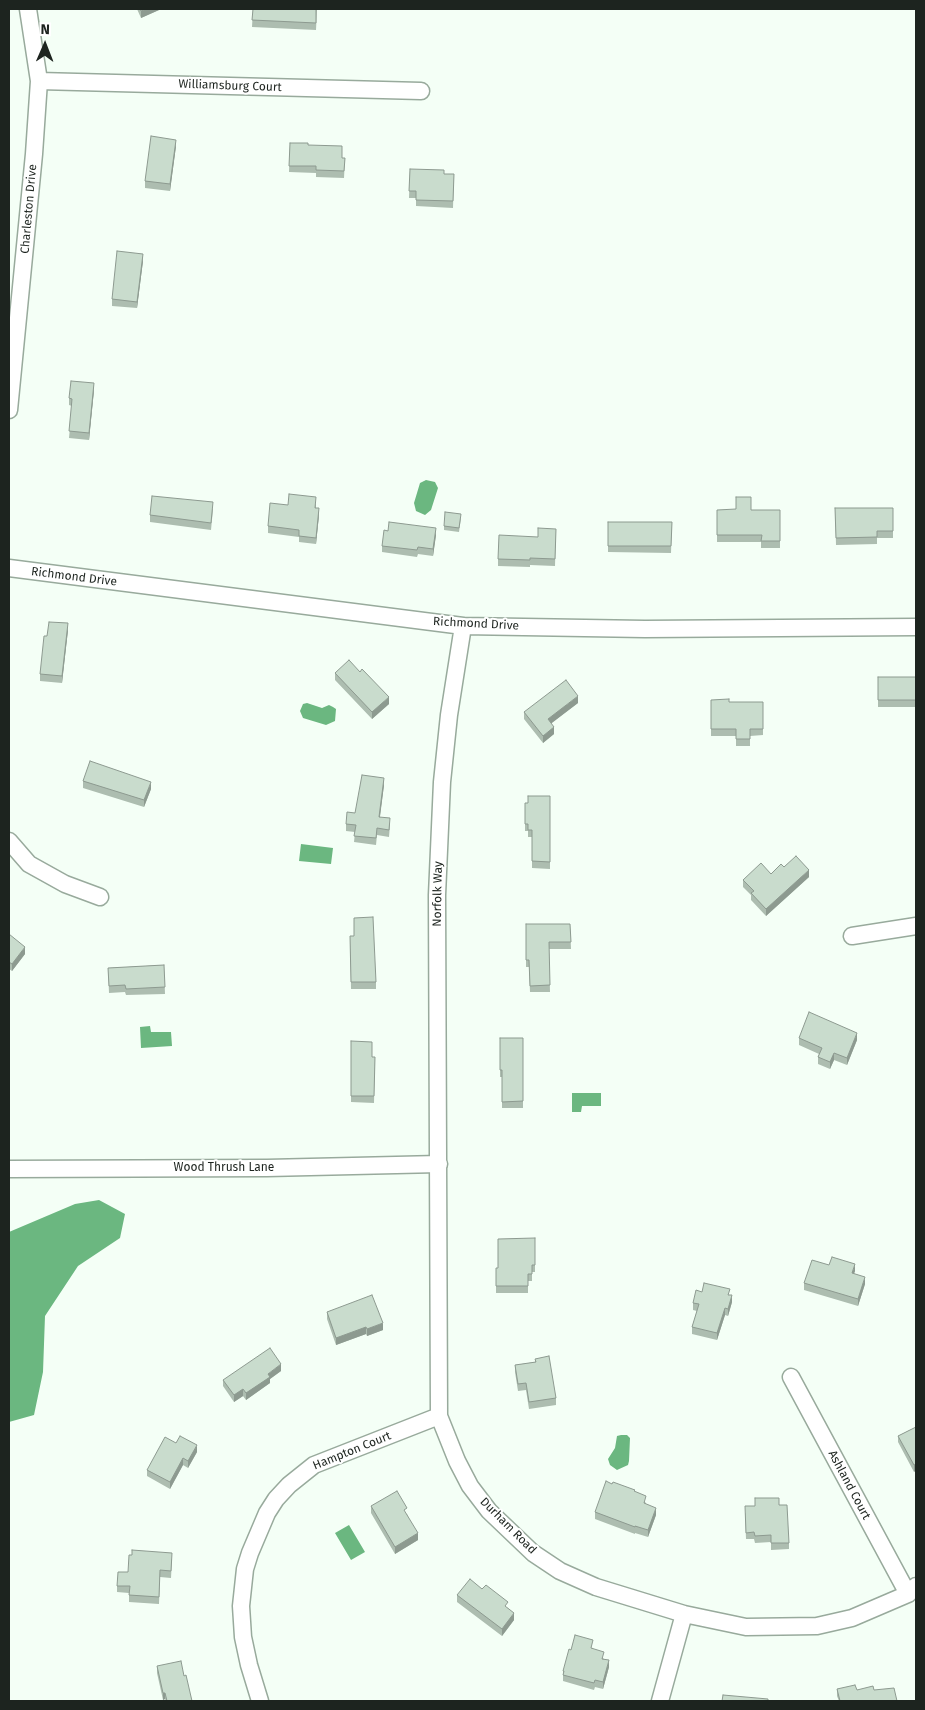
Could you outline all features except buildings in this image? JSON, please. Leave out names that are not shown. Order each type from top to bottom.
[{"type":"street","name":"Charleston Drive","points":[[9,410],[34,154],[39,81],[28,9]]},
{"type":"street","name":"Williamsburg Court","points":[[39,81],[421,91]]},
{"type":"street","name":"Richmond Drive","points":[[9,568],[463,626],[645,629],[916,627]]},
{"type":"street","name":"Norfolk Way","points":[[439,1164],[437,895],[441,800],[449,715],[463,626]]},
{"type":"street","points":[[9,841],[29,864],[65,884],[100,896]]},
{"type":"street","points":[[852,936],[916,926]]},
{"type":"street","name":"Wood Thrush Lane","points":[[9,1169],[257,1168],[439,1164]]},
{"type":"street","name":"Durham Road","points":[[439,1164],[440,1416],[457,1461],[470,1486],[489,1511],[533,1553],[560,1571],[596,1587],[684,1614],[746,1628],[817,1626],[852,1618],[912,1590]]},
{"type":"street","name":"Ashland Court","points":[[791,1377],[912,1590]]},
{"type":"street","name":"Hampton Court","points":[[260,1701],[243,1637],[241,1606],[245,1569],[267,1513],[276,1499],[289,1485],[314,1465],[440,1416]]},
{"type":"street","points":[[660,1701],[684,1614]]},
{"type":"shaded area","points":[[426,480],[435,482],[438,488],[431,510],[425,515],[416,511],[414,503],[420,483]]},
{"type":"shaded area","points":[[307,703],[322,708],[329,705],[333,707],[336,709],[335,721],[326,725],[303,718],[300,711],[303,704]]},
{"type":"shaded area","points":[[301,844],[333,848],[331,864],[299,861]]},
{"type":"shaded area","points":[[150,1026],[151,1032],[171,1032],[172,1046],[141,1048],[140,1027]]},
{"type":"shaded area","points":[[572,1093],[601,1093],[601,1106],[582,1106],[581,1112],[572,1112]]},
{"type":"shaded area","points":[[99,1200],[125,1214],[120,1238],[78,1266],[45,1316],[43,1372],[34,1415],[9,1422],[9,1232],[75,1204]]},
{"type":"shaded area","points":[[627,1435],[630,1438],[629,1461],[628,1465],[617,1470],[610,1465],[608,1459],[615,1448],[617,1436]]},
{"type":"shaded area","points":[[349,1525],[365,1552],[351,1560],[335,1533]]}]
